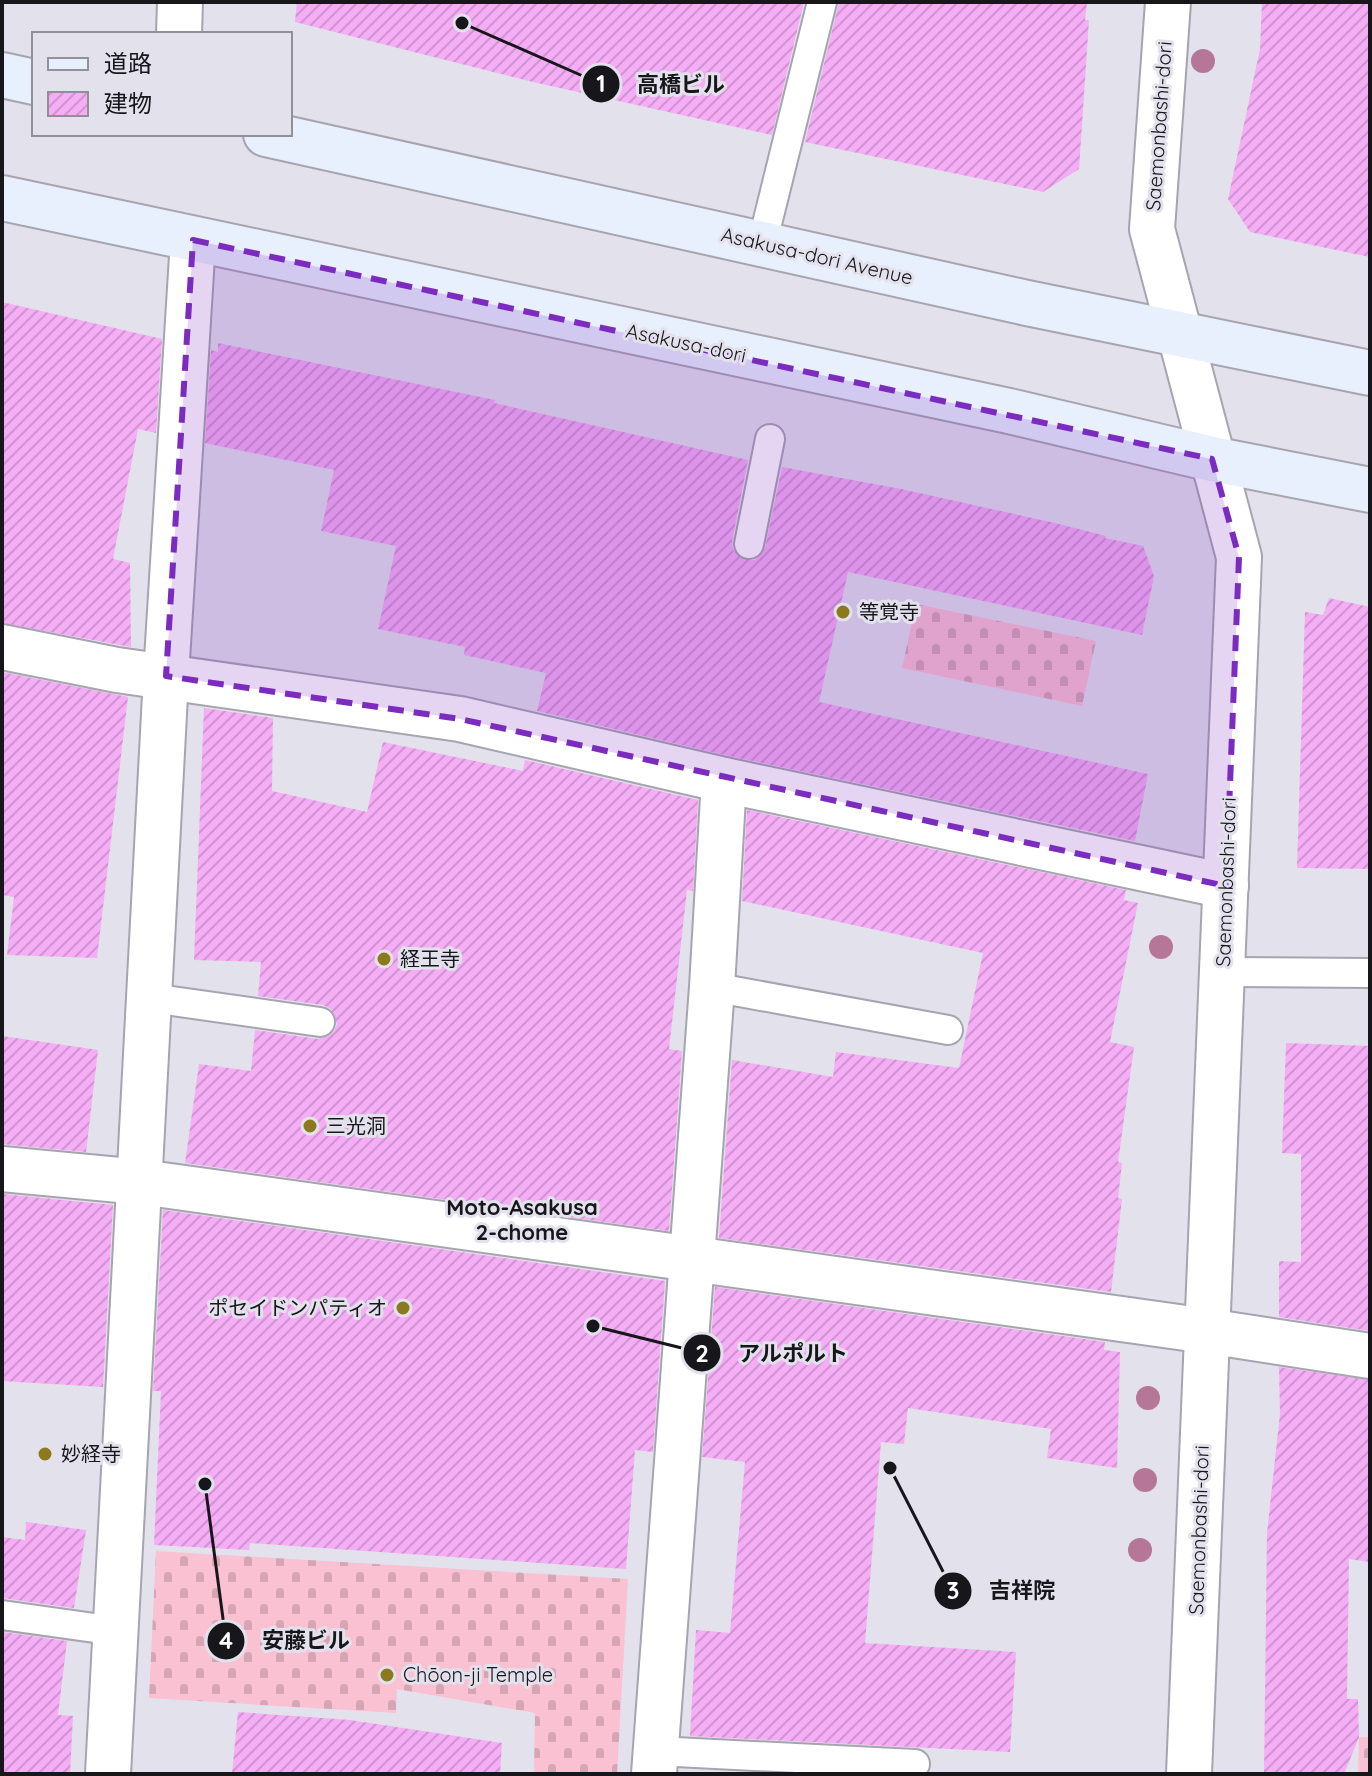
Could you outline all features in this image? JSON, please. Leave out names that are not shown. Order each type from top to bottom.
[{"type":"main road","points":[[2,75],[32,82]]},
{"type":"main road","name":"Asakusa-dori Avenue","points":[[275,136],[1027,303],[1370,373]]},
{"type":"main road","name":"Asakusa-dori","points":[[2,198],[1009,411],[1212,459],[1370,490]]},
{"type":"street","points":[[179,32],[180,2]]},
{"type":"street","name":"Saemonbashi-dori","points":[[1168,2],[1152,229],[1239,557],[1189,1774]]},
{"type":"street","points":[[108,1774],[166,676],[193,240]]},
{"type":"street","points":[[2,647],[117,670],[460,719],[724,780],[1226,886]]},
{"type":"street","points":[[655,1763],[712,987],[724,780]]},
{"type":"street","points":[[2,1169],[141,1182],[1370,1356]]},
{"type":"lane","points":[[762,244],[822,2]]},
{"type":"lane","points":[[749,544],[770,439]]},
{"type":"lane","points":[[1222,972],[1370,973]]},
{"type":"lane","points":[[712,987],[948,1030]]},
{"type":"lane","points":[[151,998],[320,1022]]},
{"type":"lane","points":[[2,1615],[116,1631]]},
{"type":"lane","points":[[655,1763],[915,1764]]},
{"type":"highlighted area","points":[[193,240],[1212,459],[1239,557],[1226,886],[460,719],[166,676]]},
{"type":"green space","points":[[916,604],[1096,641],[1082,706],[902,668]]},
{"type":"green space","name":"Chōon-ji Temple","points":[[156,1551],[628,1579],[617,1774],[534,1774],[535,1713],[397,1689],[396,1713],[149,1698]]},
{"type":"green space","points":[[1359,1737],[1370,1737],[1370,1774],[1358,1774]]},
{"type":"building","points":[[297,2],[804,2],[772,135],[533,82],[295,22]]},
{"type":"building","points":[[839,2],[1087,2],[1085,20],[1089,20],[1079,169],[1043,192],[805,142]]},
{"type":"building","points":[[1262,2],[1370,2],[1370,257],[1250,232],[1228,199],[1260,49]]},
{"type":"building","points":[[2,302],[162,339],[156,433],[138,429],[113,559],[130,563],[131,647],[2,623]]},
{"type":"building","points":[[218,343],[495,400],[494,403],[748,460],[732,541],[733,550],[745,560],[755,560],[765,548],[782,467],[901,489],[1143,546],[1154,576],[1142,635],[848,572],[819,702],[1148,774],[1135,841],[729,756],[537,711],[546,673],[464,655],[465,647],[378,629],[396,546],[321,531],[334,470],[205,443],[211,350],[218,352]]},
{"type":"building","points":[[1329,598],[1370,607],[1370,869],[1297,868],[1305,612],[1323,615]]},
{"type":"building","points":[[2,672],[128,697],[97,958],[7,955],[14,897],[2,895]]},
{"type":"building","points":[[204,708],[273,718],[272,791],[367,812],[383,742],[523,771],[525,760],[698,800],[693,891],[687,890],[669,1049],[682,1051],[669,1231],[185,1163],[199,1064],[251,1071],[255,1030],[318,1039],[333,1033],[337,1024],[331,1009],[323,1005],[258,996],[261,962],[194,960]]},
{"type":"building","points":[[747,810],[1126,890],[1124,900],[1138,903],[1110,1042],[1134,1047],[1118,1162],[1122,1163],[1118,1198],[1122,1199],[1111,1292],[719,1238],[732,1060],[833,1077],[836,1052],[959,1068],[983,953],[742,901]]},
{"type":"building","points":[[2,1036],[98,1050],[86,1152],[2,1144]]},
{"type":"building","points":[[1286,1043],[1370,1046],[1370,1331],[1279,1317],[1279,1261],[1301,1262],[1301,1154],[1282,1153]]},
{"type":"building","points":[[2,1194],[113,1205],[103,1387],[2,1381]]},
{"type":"building","points":[[163,1210],[665,1281],[653,1452],[635,1450],[626,1569],[250,1543],[249,1550],[154,1545],[161,1391],[153,1391]]},
{"type":"building","points":[[715,1287],[1105,1342],[1104,1350],[1120,1352],[1117,1468],[1047,1458],[1051,1429],[908,1408],[904,1444],[881,1442],[865,1643],[1016,1652],[1010,1752],[690,1736],[696,1630],[730,1633],[745,1462],[702,1457]]},
{"type":"building","points":[[1279,1367],[1370,1380],[1370,1562],[1349,1559],[1347,1699],[1358,1699],[1359,1737],[1344,1774],[1264,1774],[1267,1533],[1280,1414]]},
{"type":"building","points":[[26,1522],[86,1530],[74,1608],[2,1598],[2,1537],[25,1540]]},
{"type":"building","points":[[2,1632],[67,1641],[58,1715],[73,1716],[70,1774],[2,1774]]},
{"type":"building","points":[[238,1712],[350,1720],[502,1743],[500,1774],[232,1774]]},
{"type":"place","name":"高橋ビル","points":[[462,23]]},
{"type":"place","name":"等覚寺","points":[[843,612]]},
{"type":"place","name":"経王寺","points":[[384,959]]},
{"type":"place","name":"三光洞","points":[[310,1126]]},
{"type":"place","name":"ポセイドンパティオ","points":[[403,1308]]},
{"type":"place","name":"アルポルト","points":[[593,1326]]},
{"type":"place","name":"妙経寺","points":[[45,1454]]},
{"type":"place","name":"吉祥院","points":[[890,1468]]},
{"type":"place","name":"安藤ビル","points":[[205,1484]]},
{"type":"place","name":"Chōon-ji Temple","points":[[387,1675]]},
{"type":"district","name":"Moto-Asakusa 2-chome","points":[[522,1220]]}]
